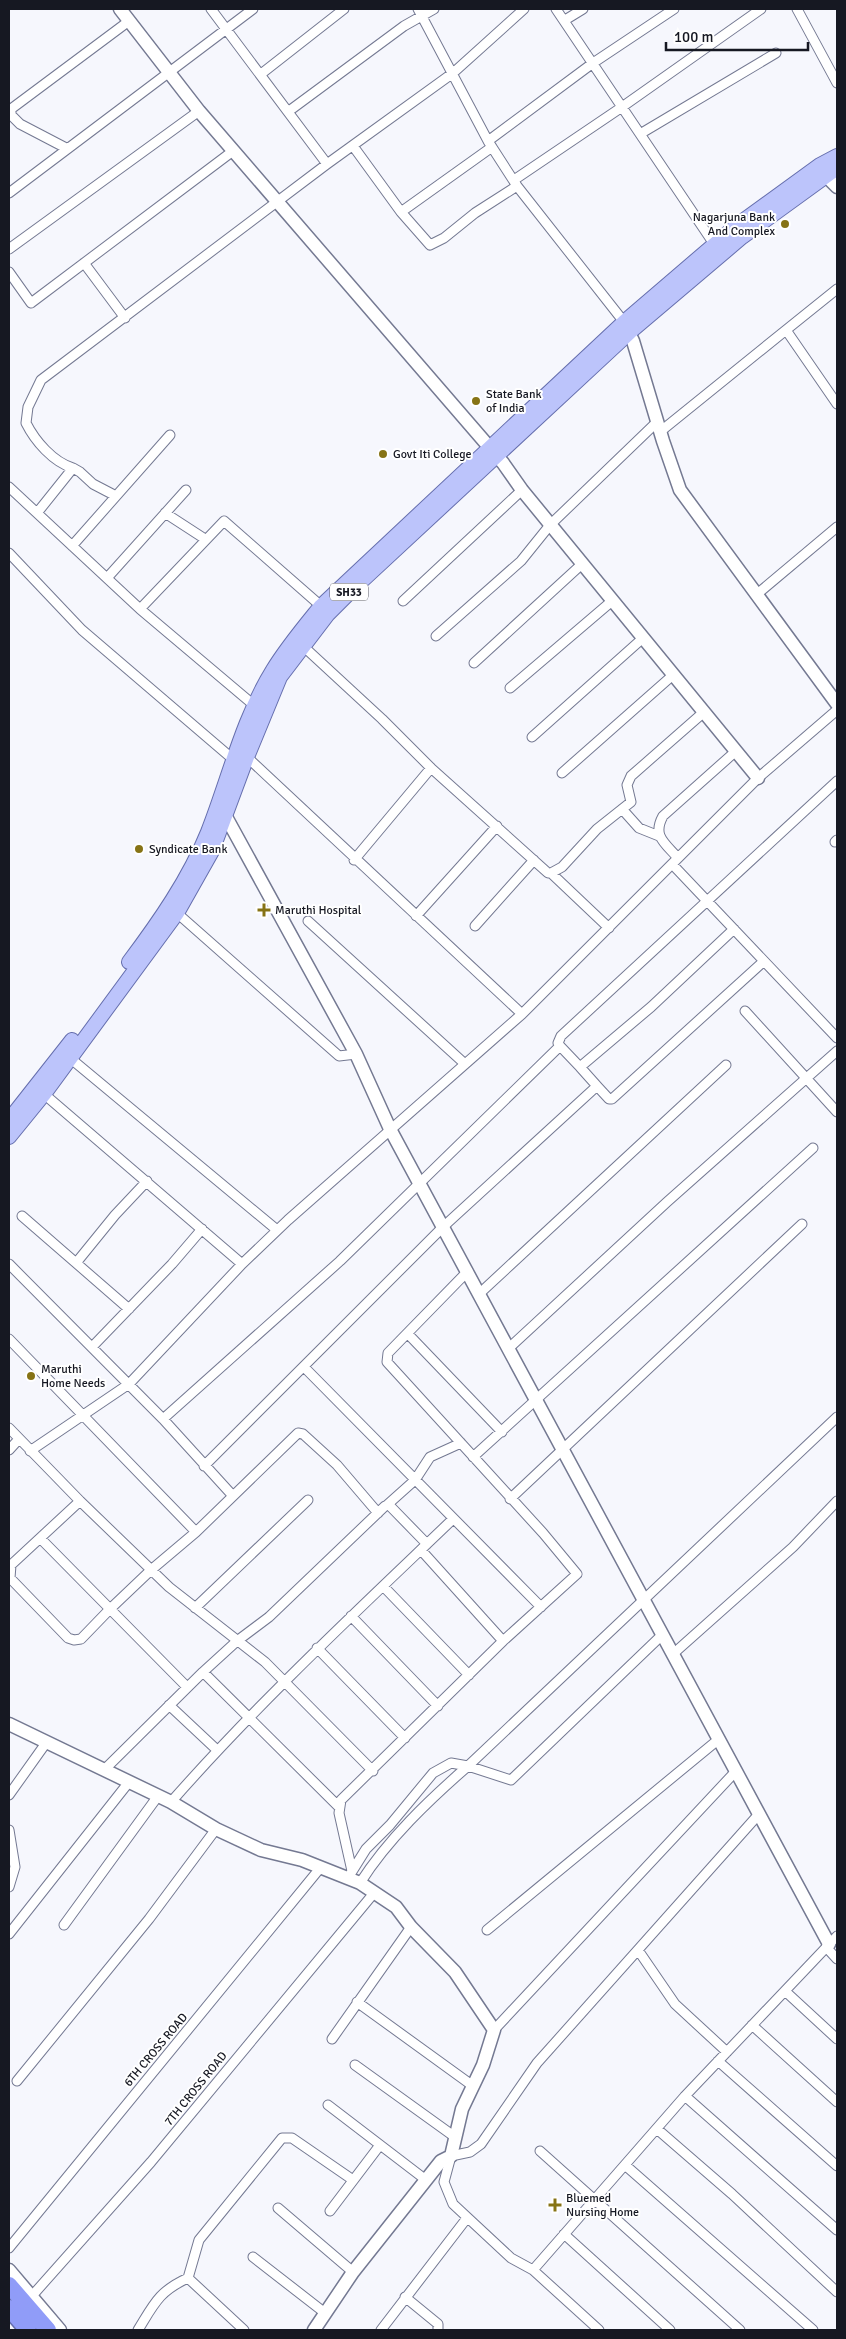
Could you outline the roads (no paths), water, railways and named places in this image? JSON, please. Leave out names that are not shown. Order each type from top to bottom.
[{"type":"highway","points":[[9,2285],[48,2330]]},
{"type":"highway","points":[[9,2308],[28,2330]]},
{"type":"main road","name":"SH33","points":[[627,327],[742,237],[837,156]]},
{"type":"main road","name":"SH33","points":[[241,761],[255,706],[272,671],[293,640],[321,606],[493,452],[714,244],[758,209],[822,170],[837,168]]},
{"type":"main road","name":"SH33","points":[[9,1120],[62,1053],[171,903],[221,811],[241,761],[280,677],[303,646],[352,590],[493,452]]},
{"type":"main road","name":"SH33","points":[[9,1137],[44,1094],[176,913],[212,851],[221,811]]},
{"type":"street","points":[[120,9],[198,111],[493,452],[550,525],[758,778]]},
{"type":"street","points":[[211,9],[327,164]]},
{"type":"street","points":[[9,193],[252,9]]},
{"type":"street","points":[[261,74],[344,9]]},
{"type":"street","points":[[289,111],[324,82],[358,62],[420,12],[434,9]]},
{"type":"street","points":[[116,496],[93,484],[80,472],[58,461],[29,428],[25,414],[41,380],[327,164],[453,73],[524,9]]},
{"type":"street","points":[[556,9],[714,244]]},
{"type":"street","points":[[565,20],[583,9]]},
{"type":"street","points":[[401,212],[593,63],[674,9]]},
{"type":"street","points":[[353,146],[425,242],[434,244],[474,213],[761,9]]},
{"type":"street","points":[[797,9],[837,83]]},
{"type":"street","points":[[420,12],[490,144],[516,183],[627,327],[680,490],[837,704]]},
{"type":"street","points":[[66,148],[20,124],[11,115],[11,109],[130,21]]},
{"type":"street","points":[[640,134],[776,54]]},
{"type":"street","points":[[9,249],[198,111]]},
{"type":"street","points":[[9,272],[32,302],[233,151]]},
{"type":"street","points":[[822,170],[837,187]]},
{"type":"street","points":[[84,263],[125,318]]},
{"type":"street","points":[[436,636],[521,562],[550,525],[659,426],[786,330],[837,288]]},
{"type":"street","points":[[786,330],[837,404]]},
{"type":"street","points":[[72,546],[170,436]]},
{"type":"street","points":[[37,513],[73,468]]},
{"type":"street","points":[[9,487],[140,609],[255,706]]},
{"type":"street","points":[[107,578],[186,490]]},
{"type":"street","points":[[403,601],[522,490]]},
{"type":"street","points":[[165,513],[205,539]]},
{"type":"street","points":[[140,609],[221,522],[227,521],[321,606]]},
{"type":"street","points":[[756,595],[837,527]]},
{"type":"street","points":[[9,553],[82,630],[241,761],[354,860],[522,1014]]},
{"type":"street","points":[[474,663],[582,564]]},
{"type":"street","points":[[510,688],[612,600]]},
{"type":"street","points":[[532,737],[643,638]]},
{"type":"street","points":[[303,646],[382,719],[431,768],[609,928]]},
{"type":"street","points":[[562,773],[673,675]]},
{"type":"street","points":[[30,1451],[128,1384],[242,1264],[277,1230],[522,1014],[758,778],[837,710]]},
{"type":"street","points":[[551,874],[562,867],[597,829],[632,800],[627,785],[631,776],[704,712]]},
{"type":"street","points":[[736,751],[663,816],[657,829],[659,836],[675,861],[708,902],[837,1038]]},
{"type":"street","points":[[354,860],[431,768]]},
{"type":"street","points":[[764,961],[612,1099],[609,1099],[558,1043],[561,1036],[837,782]]},
{"type":"street","points":[[622,809],[639,828],[659,836]]},
{"type":"street","points":[[221,811],[356,1054],[390,1129],[759,1814],[831,1942],[837,1959]]},
{"type":"street","points":[[416,916],[444,882],[497,826]]},
{"type":"street","points":[[475,926],[534,860]]},
{"type":"street","points":[[176,913],[339,1056],[356,1054]]},
{"type":"street","points":[[308,921],[465,1064]]},
{"type":"street","points":[[580,1067],[651,1007],[734,929]]},
{"type":"street","points":[[746,1010],[837,1112]]},
{"type":"street","points":[[163,1419],[340,1261],[419,1183],[454,1152],[560,1046]]},
{"type":"street","points":[[508,1349],[666,1202],[837,1051]]},
{"type":"street","points":[[70,1058],[277,1230]]},
{"type":"street","points":[[479,1294],[726,1065]]},
{"type":"street","points":[[204,1466],[443,1227],[597,1086]]},
{"type":"street","points":[[44,1094],[242,1264]]},
{"type":"street","points":[[473,1457],[726,1225],[813,1148]]},
{"type":"street","points":[[76,1263],[114,1215],[147,1181]]},
{"type":"street","points":[[22,1216],[129,1309]]},
{"type":"street","points":[[510,1499],[802,1224]]},
{"type":"street","points":[[92,1347],[202,1229]]},
{"type":"street","points":[[9,1264],[163,1419],[204,1466],[234,1496]]},
{"type":"street","points":[[353,1877],[339,1807],[341,1800],[503,1642],[577,1574],[543,1533],[387,1362],[388,1353],[468,1271]]},
{"type":"street","points":[[408,1334],[502,1432]]},
{"type":"street","points":[[9,1339],[196,1532]]},
{"type":"street","points":[[304,1367],[541,1606]]},
{"type":"street","points":[[353,1877],[374,1860],[439,1791],[644,1601],[837,1416]]},
{"type":"street","points":[[9,1428],[151,1570],[195,1608],[265,1662],[372,1771]]},
{"type":"street","points":[[80,1501],[11,1565],[10,1578],[68,1638],[74,1640],[81,1639],[151,1570],[196,1532],[298,1433],[303,1434],[337,1465],[378,1513]]},
{"type":"street","points":[[9,1450],[19,1439]]},
{"type":"street","points":[[104,1770],[203,1672],[237,1641],[270,1617],[415,1480],[430,1457],[461,1443]]},
{"type":"street","points":[[195,1608],[308,1500]]},
{"type":"street","points":[[673,1654],[793,1547],[837,1501]]},
{"type":"street","points":[[387,1505],[503,1642]]},
{"type":"street","points":[[171,1802],[217,1750],[251,1717],[283,1681],[453,1519]]},
{"type":"street","points":[[40,1538],[187,1687]]},
{"type":"street","points":[[383,1586],[469,1675]]},
{"type":"street","points":[[352,1616],[438,1706]]},
{"type":"street","points":[[353,1877],[366,1849],[390,1825],[433,1773],[451,1763],[468,1766],[511,1780],[662,1635]]},
{"type":"street","points":[[318,1648],[405,1738]]},
{"type":"street","points":[[203,1672],[251,1717],[339,1807]]},
{"type":"street","points":[[169,1706],[217,1750]]},
{"type":"street","points":[[11,1729],[46,1743],[171,1802],[216,1829],[261,1850],[353,1877],[396,1907],[411,1926],[455,1972],[494,2030]]},
{"type":"street","points":[[487,1930],[719,1739]]},
{"type":"street","points":[[9,1795],[46,1743]]},
{"type":"street","points":[[599,2330],[533,2270],[511,2258],[453,2204],[444,2182],[455,2137],[462,2109],[483,2065],[494,2030],[736,1771]]},
{"type":"street","points":[[9,1934],[129,1782]]},
{"type":"street","points":[[64,1925],[158,1796]]},
{"type":"street","points":[[314,2330],[353,2272],[441,2161],[451,2156],[470,2152],[481,2144],[537,2063],[759,1814]]},
{"type":"street","points":[[17,2081],[149,1919],[216,1829]]},
{"type":"street","points":[[9,1830],[16,1867],[9,1887]]},
{"type":"street","name":"6TH CROSS ROAD","points":[[9,2248],[321,1867]]},
{"type":"street","name":"7TH CROSS ROAD","points":[[31,2297],[152,2162],[374,1893]]},
{"type":"street","points":[[332,2039],[411,1926]]},
{"type":"street","points":[[533,2270],[685,2096],[831,1942]]},
{"type":"street","points":[[638,1950],[675,2004],[727,2052]]},
{"type":"street","points":[[785,1991],[837,2039]]},
{"type":"street","points":[[357,2002],[473,2086]]},
{"type":"street","points":[[752,2025],[837,2102]]},
{"type":"street","points":[[718,2061],[837,2166]]},
{"type":"street","points":[[355,2065],[455,2137]]},
{"type":"street","points":[[685,2096],[837,2230]]},
{"type":"street","points":[[328,2105],[426,2180]]},
{"type":"street","points":[[657,2128],[732,2194],[837,2292]]},
{"type":"street","points":[[138,2330],[155,2302],[168,2287],[188,2278],[199,2240],[282,2138],[292,2138],[353,2180]]},
{"type":"street","points":[[330,2211],[380,2145]]},
{"type":"street","points":[[540,2151],[740,2330]]},
{"type":"street","points":[[625,2165],[813,2330]]},
{"type":"street","points":[[278,2208],[353,2272]]},
{"type":"street","points":[[381,2330],[467,2218]]},
{"type":"street","points":[[564,2234],[670,2330]]},
{"type":"street","points":[[253,2257],[325,2313]]},
{"type":"street","points":[[9,2270],[60,2330]]},
{"type":"street","points":[[188,2278],[244,2330]]},
{"type":"street","points":[[406,2297],[438,2324],[438,2330]]},
{"type":"place","name":"Nagarjuna Bank And Complex","points":[[785,224]]},
{"type":"place","name":"State Bank of India","points":[[476,401]]},
{"type":"place","name":"Govt Iti College","points":[[383,454]]},
{"type":"place","name":"Syndicate Bank","points":[[139,849]]},
{"type":"place","name":"Maruthi Hospital","points":[[264,910]]},
{"type":"place","name":"Maruthi Home Needs","points":[[31,1376]]},
{"type":"place","name":"Bluemed Nursing Home","points":[[555,2205]]}]
